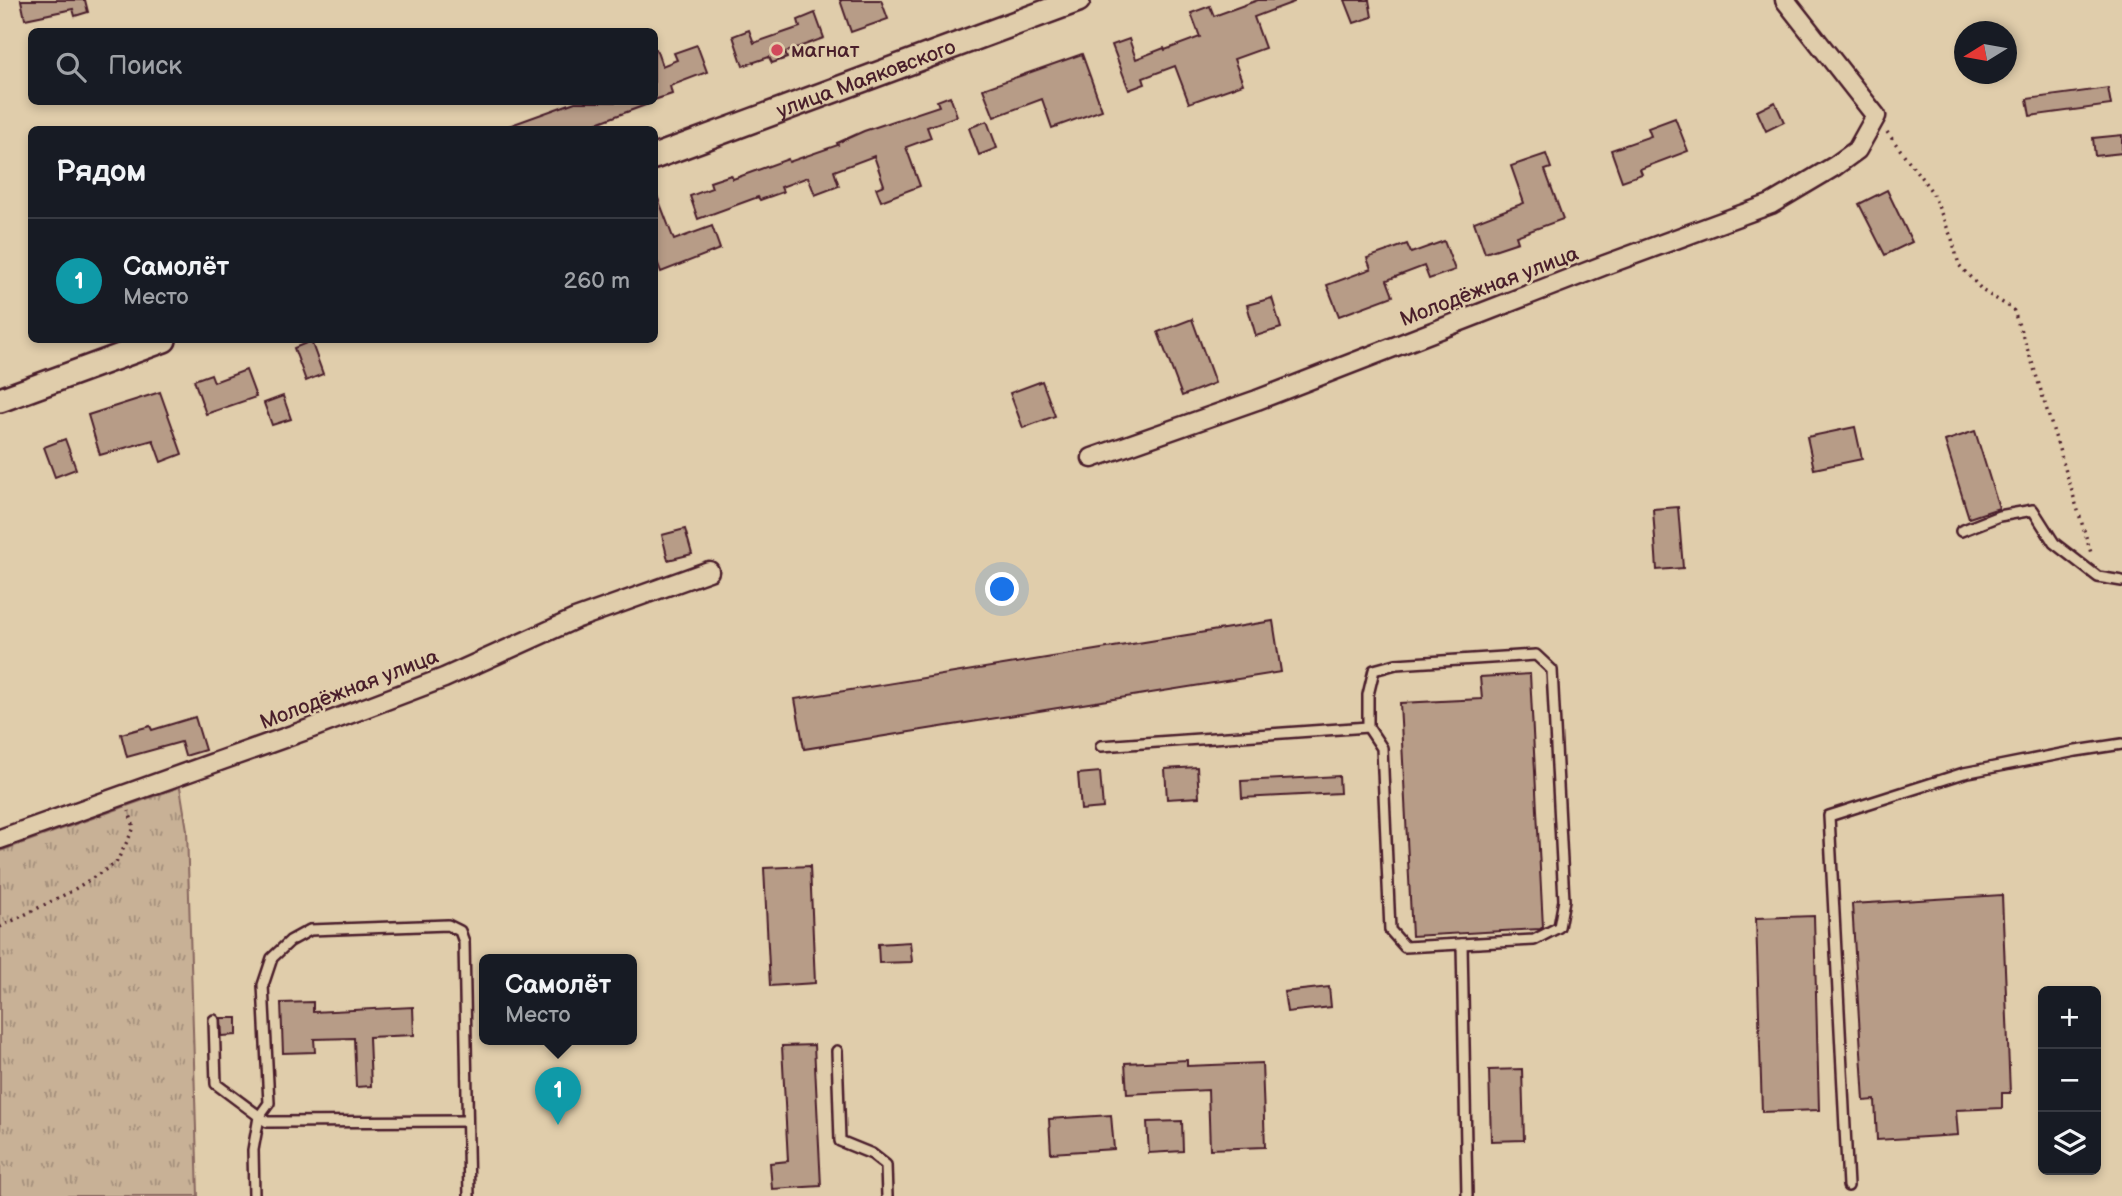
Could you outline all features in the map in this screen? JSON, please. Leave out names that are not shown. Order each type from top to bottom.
[{"type":"street","name":"улица Маяковского","points":[[658,156],[1078,0]]},
{"type":"street","points":[[1785,0],[1876,116]]},
{"type":"street","name":"Молодёжная улица","points":[[1092,458],[1257,400],[1605,265],[1771,204],[1857,150],[1876,116]]},
{"type":"street","points":[[0,400],[156,343]]},
{"type":"street","name":"Молодёжная улица","points":[[0,839],[312,729],[444,678],[575,619],[709,571]]},
{"type":"lane","points":[[1961,531],[1999,516],[2033,510],[2054,543],[2098,577],[2122,581]]},
{"type":"lane","points":[[1536,655],[1552,670],[1564,901],[1559,927],[1534,940],[1405,947],[1390,930],[1382,747],[1368,727],[1368,695],[1374,670],[1396,664],[1536,655]]},
{"type":"lane","points":[[1101,746],[1368,727]]},
{"type":"lane","points":[[1848,1186],[1829,816],[1964,773],[2122,744]]},
{"type":"lane","points":[[254,1196],[253,1150],[259,1117],[269,1103],[263,985],[272,958],[290,941],[310,930],[448,925],[460,931],[464,943],[470,1196]]},
{"type":"lane","points":[[1462,944],[1467,1196]]},
{"type":"lane","points":[[214,1020],[216,1084],[267,1122],[467,1121]]},
{"type":"lane","points":[[836,1051],[840,1141],[872,1154],[886,1165],[887,1196]]},
{"type":"path","points":[[1876,116],[1931,192],[1952,239],[1959,265],[1983,291],[2013,309],[2033,365],[2098,577]]},
{"type":"path","points":[[0,927],[70,892],[116,863],[134,828],[124,795]]},
{"type":"green space","points":[[180,787],[187,830],[198,1196],[0,1196],[0,851]]},
{"type":"building","points":[[21,0],[85,0],[88,12],[75,16],[73,9],[25,19]]},
{"type":"building","points":[[840,0],[881,0],[888,19],[851,32]]},
{"type":"building","points":[[1258,0],[1294,2],[1254,17],[1265,48],[1234,59],[1243,84],[1189,103],[1175,66],[1143,78],[1145,84],[1129,90],[1112,45],[1129,39],[1136,59],[1200,37],[1191,13],[1210,6],[1214,16]]},
{"type":"building","points":[[1345,0],[1369,0],[1372,17],[1354,23]]},
{"type":"building","points":[[815,13],[824,38],[785,52],[787,58],[772,63],[769,57],[743,66],[733,36],[749,30],[754,43],[800,27],[798,20]]},
{"type":"building","points":[[697,45],[707,72],[670,86],[672,94],[658,99],[658,55],[662,66],[677,60],[674,53]]},
{"type":"building","points":[[1082,54],[1102,110],[1052,128],[1042,99],[994,117],[983,89]]},
{"type":"building","points":[[2108,88],[2111,105],[2030,116],[2027,99]]},
{"type":"building","points":[[950,96],[957,116],[927,127],[931,138],[906,147],[920,186],[881,201],[876,188],[884,185],[874,156],[834,171],[839,186],[815,195],[808,177],[781,187],[783,192],[760,200],[758,197],[698,219],[690,196],[712,188],[710,182],[731,175],[733,179],[838,145],[837,143],[864,131],[939,106],[937,101]]},
{"type":"building","points":[[1775,102],[1784,122],[1766,131],[1757,111]]},
{"type":"building","points":[[567,105],[646,105],[589,126],[509,126]]},
{"type":"building","points":[[1675,118],[1688,151],[1640,169],[1642,174],[1622,181],[1611,150],[1651,136],[1648,128]]},
{"type":"building","points":[[987,121],[997,148],[979,155],[969,128]]},
{"type":"building","points":[[2122,135],[2122,153],[2095,156],[2093,138]]},
{"type":"building","points":[[1546,154],[1551,168],[1545,170],[1563,219],[1516,236],[1518,242],[1485,253],[1474,222],[1524,203],[1511,166]]},
{"type":"building","points":[[1887,190],[1912,242],[1885,255],[1859,204]]},
{"type":"building","points":[[658,198],[674,240],[712,226],[720,249],[661,272],[658,264]]},
{"type":"building","points":[[1444,241],[1455,270],[1429,279],[1424,266],[1387,280],[1393,296],[1339,316],[1327,285],[1371,269],[1367,258],[1407,244],[1411,253]]},
{"type":"building","points":[[1272,298],[1281,328],[1256,336],[1247,305]]},
{"type":"building","points":[[1192,319],[1215,383],[1182,396],[1158,332]]},
{"type":"building","points":[[312,343],[323,374],[306,381],[294,348]]},
{"type":"building","points":[[246,370],[256,397],[206,414],[194,380],[211,374],[214,382]]},
{"type":"building","points":[[1042,381],[1055,416],[1023,428],[1010,393]]},
{"type":"building","points":[[160,392],[182,454],[161,462],[153,440],[100,455],[88,415]]},
{"type":"building","points":[[283,396],[291,419],[272,425],[264,403]]},
{"type":"building","points":[[1855,427],[1862,459],[1814,469],[1807,437]]},
{"type":"building","points":[[1975,431],[1999,508],[1969,518],[1945,441]]},
{"type":"building","points":[[65,439],[76,469],[55,477],[44,447]]},
{"type":"building","points":[[1678,507],[1683,568],[1657,570],[1653,509]]},
{"type":"building","points":[[685,529],[692,554],[668,560],[662,535]]},
{"type":"building","points":[[1273,621],[1281,672],[804,749],[795,699]]},
{"type":"building","points":[[1530,674],[1543,927],[1412,936],[1400,703],[1482,699],[1480,677]]},
{"type":"building","points":[[195,717],[205,750],[185,756],[181,742],[127,757],[121,734],[150,726],[152,730]]},
{"type":"building","points":[[1197,767],[1199,797],[1167,799],[1165,769]]},
{"type":"building","points":[[1100,772],[1103,808],[1081,810],[1078,774]]},
{"type":"building","points":[[1339,776],[1340,793],[1242,798],[1241,781]]},
{"type":"building","points":[[810,866],[815,983],[770,986],[764,868]]},
{"type":"building","points":[[2002,895],[2010,1093],[2002,1093],[2002,1108],[1956,1110],[1958,1135],[1877,1140],[1875,1100],[1864,1101],[1852,904]]},
{"type":"building","points":[[1814,916],[1819,1110],[1762,1112],[1756,918]]},
{"type":"building","points":[[910,942],[912,962],[879,963],[878,944]]},
{"type":"building","points":[[1329,987],[1331,1007],[1287,1012],[1284,992]]},
{"type":"building","points":[[313,1002],[313,1012],[413,1007],[414,1035],[369,1037],[371,1086],[356,1087],[354,1038],[314,1039],[315,1052],[283,1053],[281,1003]]},
{"type":"building","points":[[221,1018],[237,1018],[237,1035],[222,1036]]},
{"type":"building","points":[[814,1045],[821,1186],[772,1189],[770,1163],[788,1161],[782,1046]]},
{"type":"building","points":[[1187,1060],[1187,1066],[1262,1063],[1265,1147],[1210,1149],[1208,1090],[1127,1094],[1125,1063]]},
{"type":"building","points":[[1522,1069],[1524,1140],[1491,1141],[1489,1070]]},
{"type":"building","points":[[1111,1115],[1114,1149],[1051,1153],[1049,1119]]},
{"type":"building","points":[[1182,1121],[1183,1151],[1149,1153],[1147,1122]]},
{"type":"place","name":"магнат","points":[[777,50]]},
{"type":"place","name":"Самолёт","points":[[558,1125]]}]
